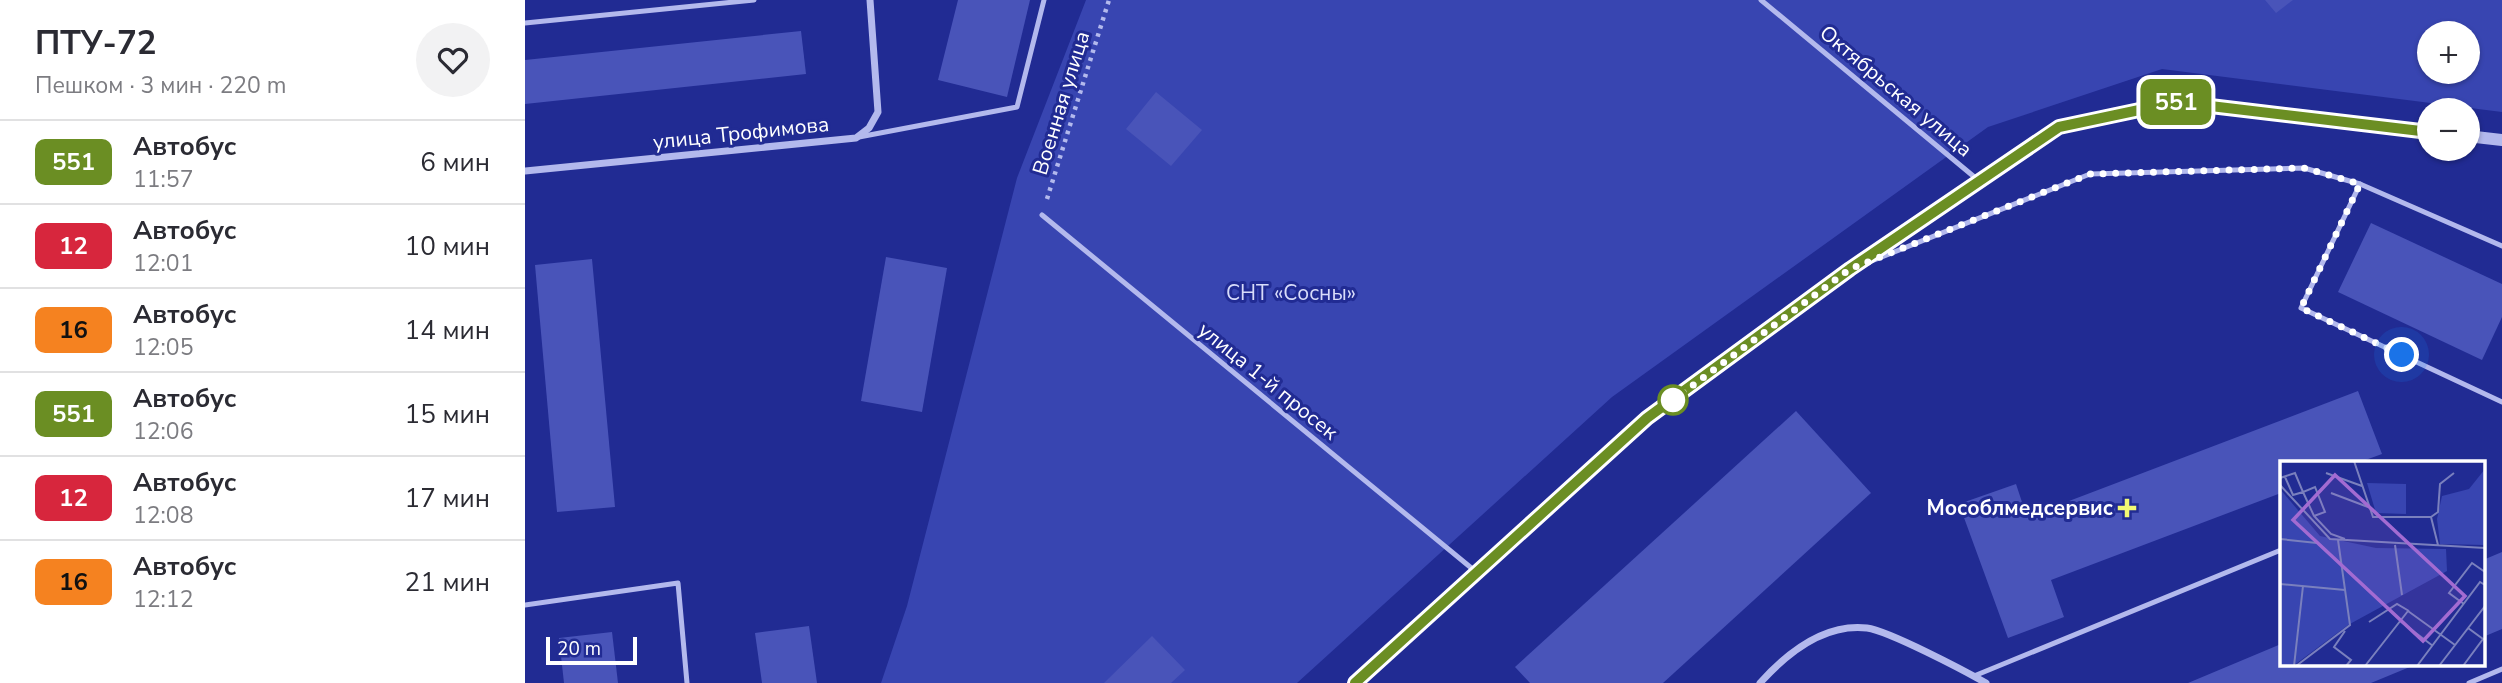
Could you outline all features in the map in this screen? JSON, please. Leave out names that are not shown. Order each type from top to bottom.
[{"type":"street","name":"улица Трофимова","points":[[525,172],[856,138],[869,128],[879,112],[870,0]]},
{"type":"street","points":[[1355,683],[1475,571],[1647,418],[1850,269],[2059,127],[2177,102],[2417,131]]},
{"type":"street","points":[[2480,137],[2502,140]]},
{"type":"street","points":[[1760,683],[1784,656],[1825,634],[1868,628],[1986,683]]},
{"type":"lane","points":[[525,23],[754,0]]},
{"type":"lane","points":[[856,138],[1017,107],[1044,0]]},
{"type":"lane","name":"Октябрьская улица","points":[[1761,0],[1978,180]]},
{"type":"lane","points":[[1850,269],[2090,174],[2304,168],[2360,184],[2502,246]]},
{"type":"lane","points":[[2360,184],[2301,308],[2502,402]]},
{"type":"lane","name":"улица 1-й просек","points":[[1042,215],[1475,571]]},
{"type":"lane","points":[[1974,676],[2280,550]]},
{"type":"lane","points":[[525,605],[678,583],[687,683]]},
{"type":"lane","points":[[2469,683],[2502,669]]},
{"type":"path","name":"Военная улица","points":[[1042,215],[1109,0]]},
{"type":"green space","name":"СНТ «Сосны»","points":[[1086,0],[2502,0],[2502,112],[2480,109],[2480,98],[2417,98],[2417,101],[2162,69],[1988,127],[1612,397],[1297,683],[881,683],[907,606],[1017,178]]},
{"type":"building","points":[[958,0],[1030,0],[1007,97],[938,80]]},
{"type":"building","points":[[2265,0],[2293,0],[2276,13]]},
{"type":"building","points":[[801,31],[806,74],[525,104],[525,60]]},
{"type":"building","points":[[1156,92],[1202,130],[1171,166],[1126,129]]},
{"type":"building","points":[[2371,223],[2502,284],[2502,317],[2482,360],[2338,292]]},
{"type":"building","points":[[886,257],[947,268],[922,412],[861,401]]},
{"type":"building","points":[[592,259],[615,507],[557,512],[535,265]]},
{"type":"building","points":[[2358,391],[2382,454],[2363,461],[2280,461],[2280,493],[2051,580],[2064,617],[2008,638],[1959,504],[2016,484],[2027,517]]},
{"type":"building","points":[[1796,411],[1871,493],[1663,683],[1530,683],[1515,667]]},
{"type":"building","points":[[2502,552],[2502,629],[2485,636],[2485,559]]},
{"type":"building","points":[[809,626],[817,683],[762,683],[755,633]]},
{"type":"building","points":[[612,632],[618,683],[564,683],[559,638]]},
{"type":"building","points":[[1152,636],[1185,670],[1171,683],[1104,683]]},
{"type":"building","points":[[2280,644],[2280,666],[2412,666],[2371,683],[2188,683]]},
{"type":"bus line","name":"551","points":[[1355,683],[1475,571],[1647,418],[1850,269],[2059,127],[2177,102],[2417,131]]},
{"type":"place","name":"Мособлмедсервис","points":[[2127,508]]},
{"type":"route","points":[[1673,400],[1850,269],[2090,174],[2304,168],[2360,184],[2301,308],[2402,355]]}]
